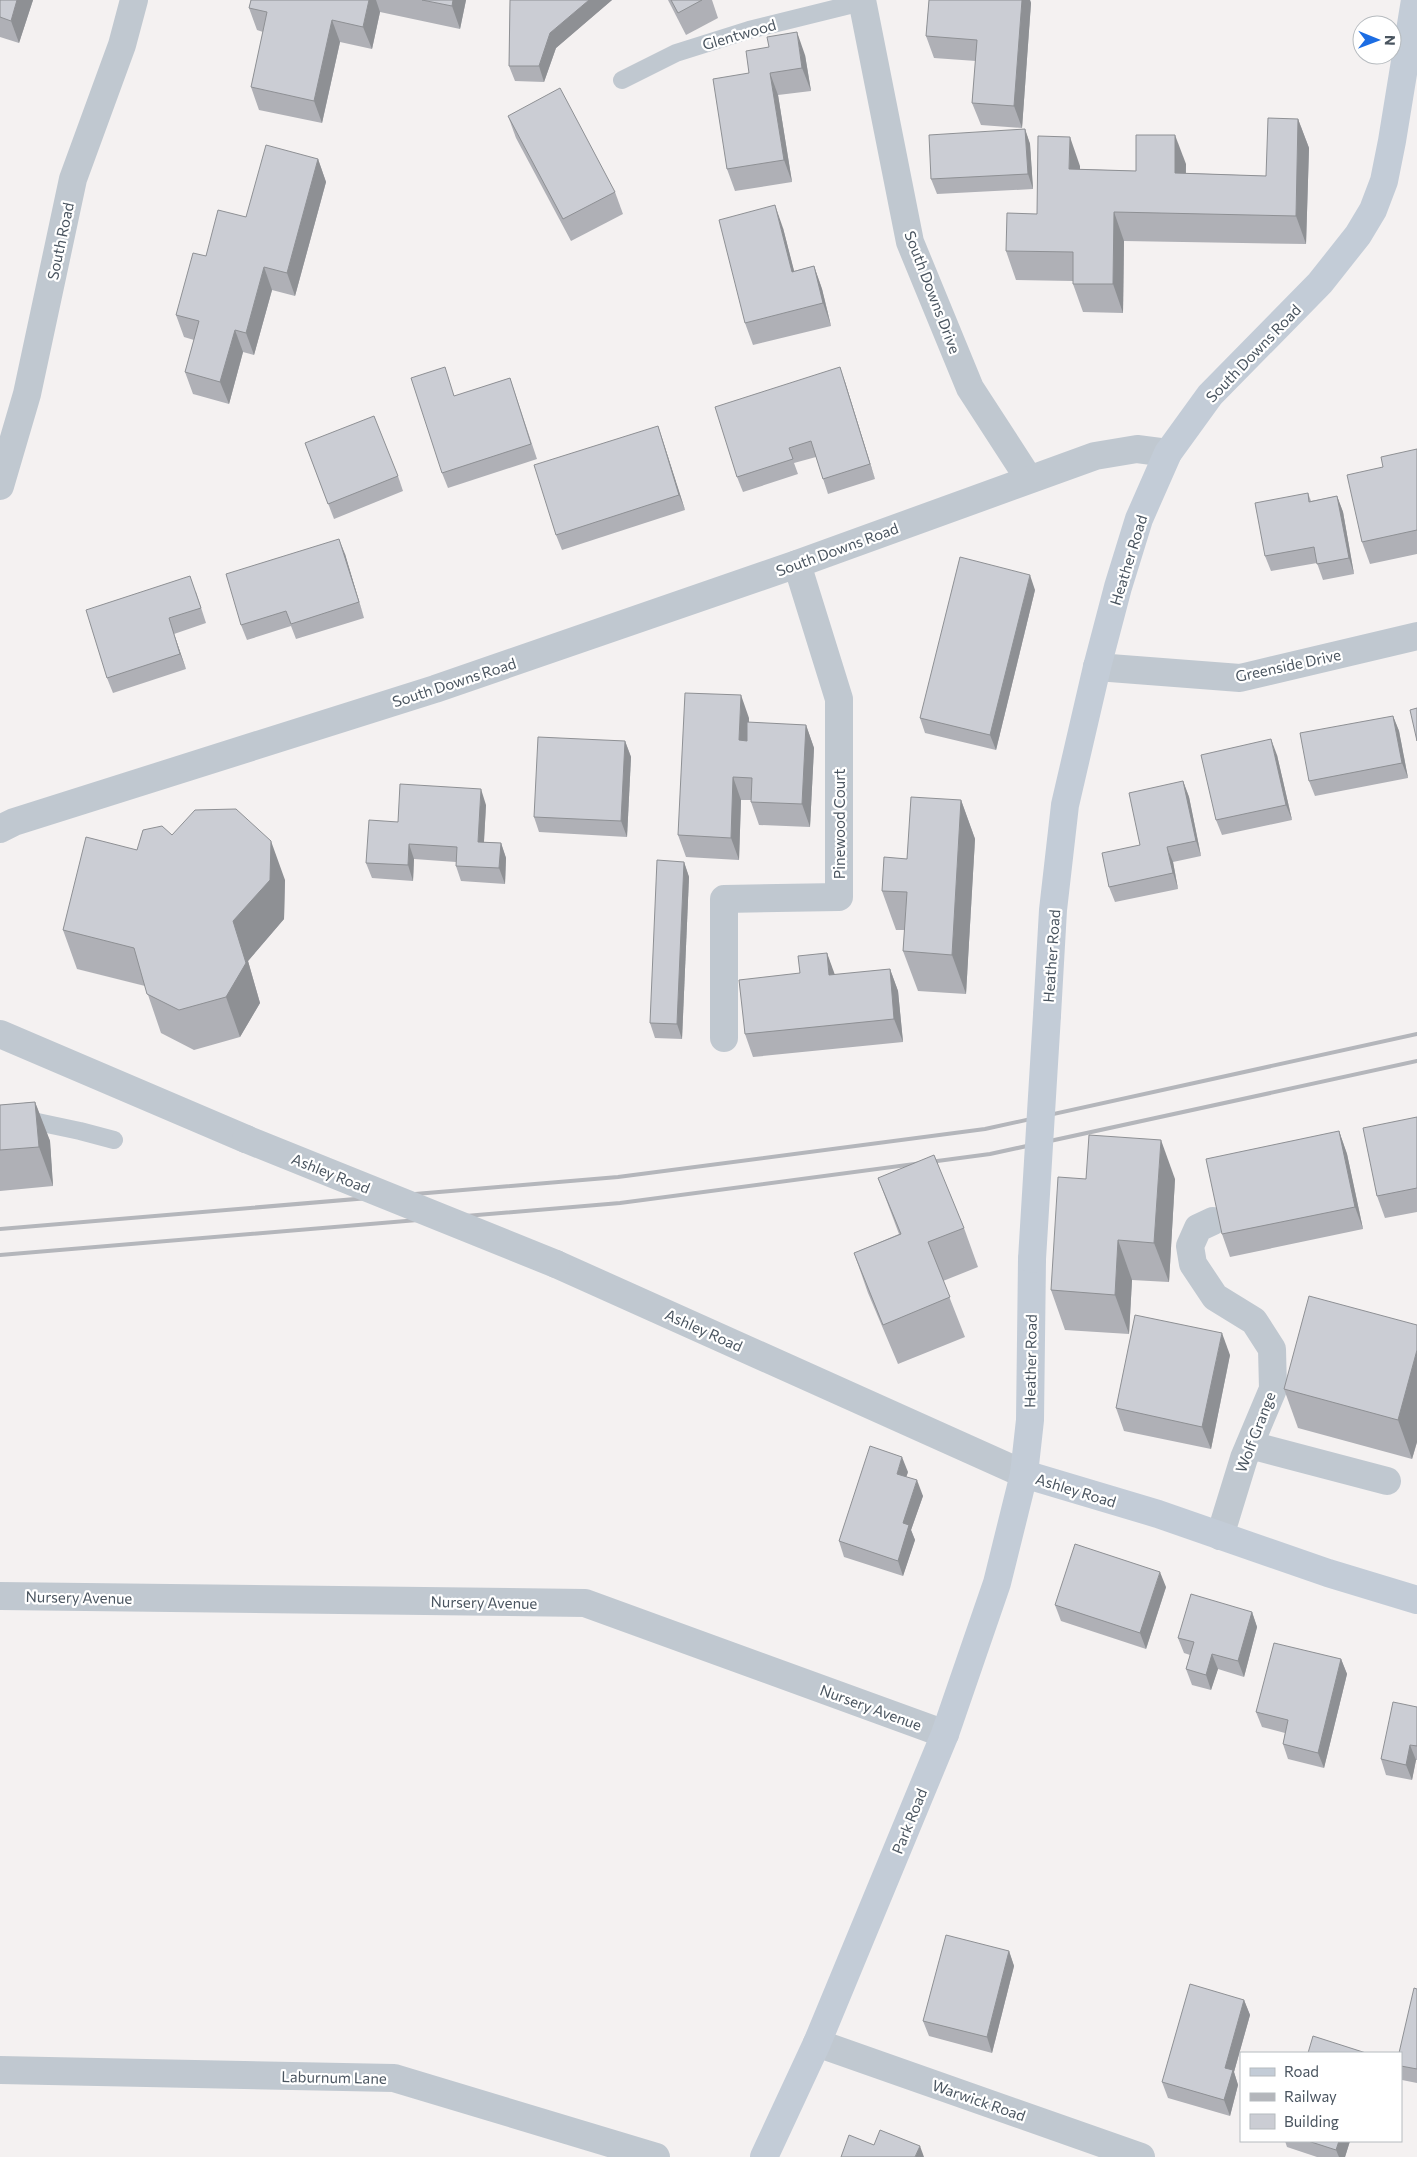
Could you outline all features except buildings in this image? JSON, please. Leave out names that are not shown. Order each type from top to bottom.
[{"type":"main road","name":"South Downs Road","points":[[1168,453],[1210,394],[1320,283],[1358,235],[1373,210],[1384,181],[1414,0]]},
{"type":"main road","name":"Heather Road","points":[[1024,1474],[1030,1420],[1032,1259],[1053,910],[1065,805],[1097,667],[1118,587],[1139,519],[1168,453]]},
{"type":"main road","name":"Ashley Road","points":[[1024,1474],[1158,1514],[1328,1573],[1417,1600]]},
{"type":"main road","name":"Park Road","points":[[764,2157],[817,2043],[945,1734],[997,1583],[1024,1474]]},
{"type":"street","name":"South Road","points":[[0,486],[28,394],[73,179],[122,45],[134,0]]},
{"type":"street","name":"South Downs Drive","points":[[862,1],[910,242],[970,388],[1029,479]]},
{"type":"street","name":"South Downs Road","points":[[0,829],[23,819],[435,689],[796,564],[1095,456],[1137,449],[1168,453]]},
{"type":"street","name":"Pinewood Court","points":[[724,1038],[724,899],[839,897],[839,699],[796,564]]},
{"type":"street","name":"Greenside Drive","points":[[1097,667],[1240,678],[1417,636]]},
{"type":"street","name":"Ashley Road","points":[[0,1034],[246,1139],[556,1264],[1024,1474]]},
{"type":"street","name":"Wolf Grange","points":[[1213,1221],[1198,1228],[1190,1246],[1193,1264],[1215,1297],[1254,1321],[1272,1349],[1273,1389],[1250,1445],[1220,1536]]},
{"type":"street","points":[[1250,1445],[1387,1481]]},
{"type":"street","name":"Nursery Avenue","points":[[0,1596],[585,1603],[945,1734]]},
{"type":"street","name":"Warwick Road","points":[[817,2043],[1141,2157]]},
{"type":"street","name":"Laburnum Lane","points":[[0,2070],[394,2078],[656,2157]]},
{"type":"lane","name":"Glentwood","points":[[622,80],[676,53],[749,30],[862,1]]},
{"type":"lane","points":[[0,1114],[114,1140]]},
{"type":"railway","points":[[0,1229],[618,1177],[985,1129],[1417,1034]]},
{"type":"railway","points":[[0,1255],[620,1203],[990,1154],[1417,1061]]}]
